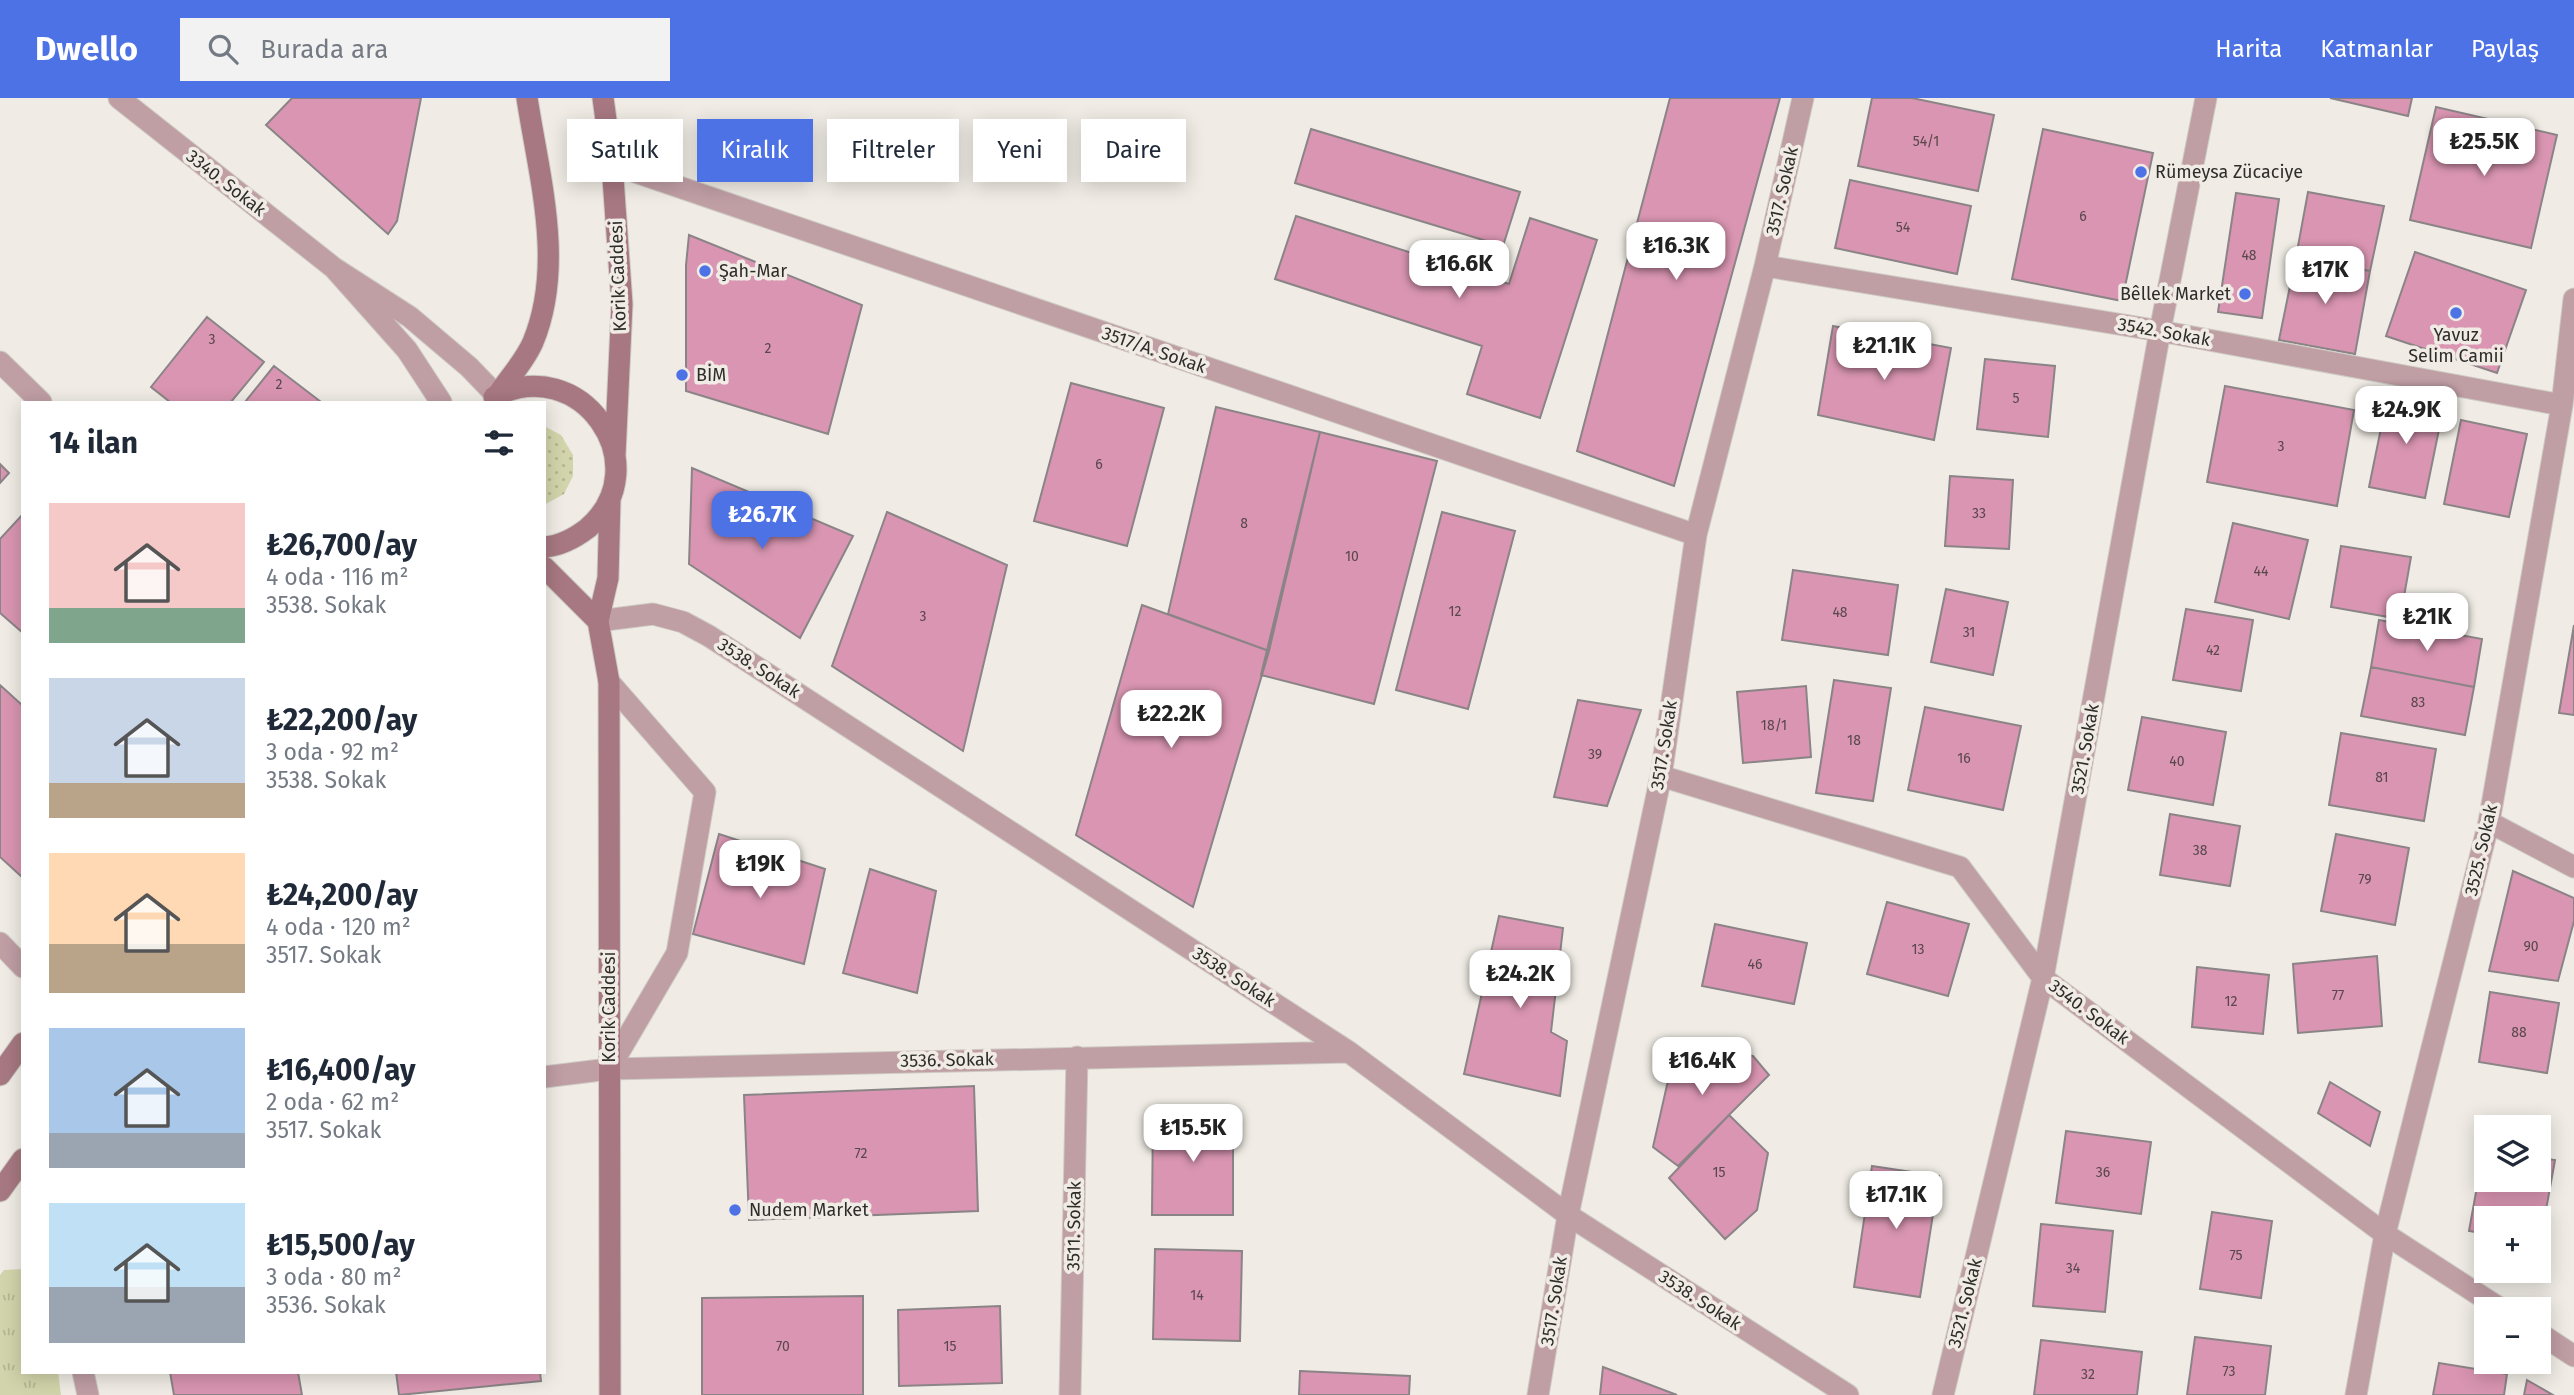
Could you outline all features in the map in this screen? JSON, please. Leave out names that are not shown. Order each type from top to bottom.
[{"type":"main road","points":[[492,399],[533,343],[544,301],[550,246],[527,98]]},
{"type":"main road","name":"Korik Caddesi","points":[[603,98],[606,119]]},
{"type":"main road","name":"Korik Caddesi","points":[[610,1395],[609,682],[597,621],[608,578],[622,304],[612,182]]},
{"type":"main road","points":[[492,399],[517,388],[539,386],[561,390],[581,400],[597,415],[609,434],[615,455]]},
{"type":"main road","points":[[546,547],[553,547],[577,537],[596,521],[610,498]]},
{"type":"main road","points":[[546,569],[597,621]]},
{"type":"main road","points":[[0,1075],[21,1046]]},
{"type":"main road","points":[[0,1191],[21,1161]]},
{"type":"street","name":"3340. Sokak","points":[[119,98],[334,268]]},
{"type":"street","name":"3517. Sokak","points":[[1538,1395],[1568,1215],[1661,776],[1696,535],[1765,266],[1803,98]]},
{"type":"street","name":"3521. Sokak","points":[[1943,1395],[2043,978],[2160,331],[2206,98]]},
{"type":"street","name":"3517/A. Sokak","points":[[664,182],[1696,535]]},
{"type":"street","name":"3542. Sokak","points":[[1765,266],[2160,331],[2562,405]]},
{"type":"street","points":[[334,268],[410,317],[469,367],[492,399]]},
{"type":"street","points":[[334,268],[407,350],[440,401]]},
{"type":"street","name":"3525. Sokak","points":[[2356,1395],[2385,1234],[2490,822],[2562,405],[2574,299]]},
{"type":"street","points":[[0,362],[40,401]]},
{"type":"street","name":"3538. Sokak","points":[[597,621],[653,614],[683,622],[709,636],[1349,1052],[1568,1215],[1848,1395]]},
{"type":"street","points":[[609,682],[705,792],[677,953],[609,1069]]},
{"type":"street","name":"3540. Sokak","points":[[1661,776],[1960,867],[2043,978],[2385,1234],[2482,1297]]},
{"type":"street","points":[[2490,822],[2574,867]]},
{"type":"street","points":[[0,943],[21,965]]},
{"type":"street","name":"3536. Sokak","points":[[546,1077],[609,1069],[1349,1052]]},
{"type":"street","name":"3511. Sokak","points":[[1070,1395],[1077,1057]]},
{"type":"street","points":[[2551,1342],[2574,1356]]},
{"type":"street","points":[[83,1374],[88,1395]]},
{"type":"green space","points":[[546,427],[561,435],[573,455],[573,476],[564,494],[546,504]]},
{"type":"green space","points":[[21,1269],[21,1374],[58,1374],[61,1395],[0,1395],[0,1275],[4,1270]]},
{"type":"building","points":[[292,98],[421,98],[397,221],[388,234],[266,125]]},
{"type":"building","points":[[1670,98],[1780,98],[1674,486],[1577,451]]},
{"type":"building","points":[[1872,98],[1912,98],[1994,115],[1978,191],[1858,166]]},
{"type":"building","points":[[2330,98],[2412,98],[2408,116]]},
{"type":"building","points":[[2436,107],[2557,135],[2531,248],[2410,220]]},
{"type":"building","points":[[1311,129],[1520,192],[1503,246],[1295,183]]},
{"type":"building","points":[[2043,129],[2153,153],[2122,301],[2012,279]]},
{"type":"building","points":[[1850,180],[1971,206],[1957,274],[1835,248]]},
{"type":"building","points":[[2308,192],[2384,206],[2370,271],[2296,257]]},
{"type":"building","points":[[2236,193],[2279,199],[2262,318],[2218,312]]},
{"type":"building","points":[[1296,216],[1509,284],[1530,218],[1597,240],[1540,418],[1467,394],[1482,346],[1275,279]]},
{"type":"building","points":[[689,235],[862,305],[828,434],[686,391],[686,265]]},
{"type":"building","name":"Yavuz Selim Camii","points":[[2415,252],[2526,290],[2497,373],[2386,336]]},
{"type":"building","points":[[2296,257],[2370,271],[2355,354],[2279,340]]},
{"type":"building","points":[[207,317],[264,362],[232,401],[169,401],[151,387]]},
{"type":"building","points":[[1833,326],[1951,348],[1934,440],[1818,415]]},
{"type":"building","points":[[1985,359],[2055,366],[2048,437],[1977,429]]},
{"type":"building","points":[[274,366],[320,401],[246,401]]},
{"type":"building","points":[[1071,383],[1164,408],[1127,546],[1034,521]]},
{"type":"building","points":[[2225,386],[2354,410],[2337,506],[2207,482]]},
{"type":"building","points":[[2388,394],[2444,405],[2425,498],[2369,487]]},
{"type":"building","points":[[1216,407],[1320,432],[1269,651],[1168,614]]},
{"type":"building","points":[[2461,420],[2527,434],[2509,517],[2444,504]]},
{"type":"building","points":[[1320,432],[1437,461],[1374,704],[1261,675]]},
{"type":"building","points":[[0,464],[9,473],[0,483]]},
{"type":"building","points":[[692,468],[853,536],[800,638],[689,564]]},
{"type":"building","points":[[1950,476],[2013,480],[2009,549],[1945,546]]},
{"type":"building","points":[[887,512],[1007,565],[963,751],[832,666]]},
{"type":"building","points":[[1442,512],[1515,531],[1468,709],[1396,690]]},
{"type":"building","points":[[21,516],[21,631],[0,613],[0,539]]},
{"type":"building","points":[[2233,523],[2308,540],[2289,619],[2215,602]]},
{"type":"building","points":[[2341,546],[2411,557],[2400,619],[2331,607]]},
{"type":"building","points":[[1793,570],[1898,585],[1888,655],[1782,640]]},
{"type":"building","points":[[1946,589],[2008,602],[1993,675],[1931,662]]},
{"type":"building","points":[[1142,605],[1269,651],[1193,907],[1076,835]]},
{"type":"building","points":[[2186,609],[2253,620],[2241,691],[2173,680]]},
{"type":"building","points":[[2379,620],[2482,639],[2474,687],[2371,667]]},
{"type":"building","points":[[2574,625],[2574,715],[2559,713]]},
{"type":"building","points":[[2371,667],[2474,687],[2465,735],[2361,716]]},
{"type":"building","points":[[1834,680],[1891,688],[1873,801],[1816,793]]},
{"type":"building","points":[[0,685],[21,704],[21,876],[0,857]]},
{"type":"building","points":[[1806,686],[1811,757],[1743,763],[1737,692]]},
{"type":"building","points":[[1578,700],[1641,710],[1607,806],[1554,797]]},
{"type":"building","points":[[1925,707],[2021,726],[2003,810],[1908,790]]},
{"type":"building","points":[[2142,717],[2226,732],[2213,805],[2128,790]]},
{"type":"building","points":[[2341,733],[2436,749],[2424,821],[2329,805]]},
{"type":"building","points":[[2170,814],[2240,826],[2230,886],[2160,875]]},
{"type":"building","points":[[719,834],[825,869],[804,964],[693,934]]},
{"type":"building","points":[[2336,834],[2409,848],[2395,925],[2321,911]]},
{"type":"building","points":[[870,869],[936,891],[917,993],[843,973]]},
{"type":"building","points":[[2513,871],[2574,898],[2574,921],[2558,981],[2489,971]]},
{"type":"building","points":[[1887,902],[1969,924],[1948,996],[1867,974]]},
{"type":"building","points":[[1499,916],[1563,928],[1551,1032],[1567,1041],[1560,1096],[1464,1074]]},
{"type":"building","points":[[1715,924],[1807,943],[1794,1004],[1702,986]]},
{"type":"building","points":[[2377,956],[2382,1026],[2298,1033],[2293,964]]},
{"type":"building","points":[[2197,967],[2269,975],[2263,1034],[2192,1027]]},
{"type":"building","points":[[2490,992],[2559,1003],[2547,1073],[2479,1062]]},
{"type":"building","points":[[1676,1045],[1753,1056],[1769,1075],[1678,1166],[1653,1147]]},
{"type":"building","points":[[2330,1082],[2380,1112],[2370,1146],[2318,1113]]},
{"type":"building","points":[[974,1086],[978,1211],[749,1220],[744,1095]]},
{"type":"building","points":[[1153,1112],[1233,1112],[1233,1215],[1152,1215]]},
{"type":"building","points":[[1729,1115],[1768,1153],[1757,1210],[1725,1239],[1669,1178]]},
{"type":"building","points":[[2066,1131],[2151,1142],[2141,1214],[2056,1203]]},
{"type":"building","points":[[2551,1160],[2555,1160],[2551,1182]]},
{"type":"building","points":[[1872,1166],[1939,1176],[1920,1297],[1854,1287]]},
{"type":"building","points":[[2476,1192],[2549,1192],[2547,1206],[2474,1206],[2474,1232],[2469,1231]]},
{"type":"building","points":[[2212,1212],[2272,1221],[2261,1298],[2200,1289]]},
{"type":"building","points":[[2041,1224],[2113,1231],[2105,1312],[2033,1306]]},
{"type":"building","points":[[1155,1249],[1242,1251],[1240,1341],[1153,1339]]},
{"type":"building","points":[[863,1296],[863,1395],[702,1395],[702,1298]]},
{"type":"building","points":[[1000,1306],[1002,1383],[899,1386],[898,1310]]},
{"type":"building","points":[[2195,1337],[2271,1346],[2265,1395],[2187,1395]]},
{"type":"building","points":[[2041,1340],[2142,1352],[2137,1395],[2034,1395]]},
{"type":"building","points":[[2439,1363],[2474,1369],[2474,1374],[2507,1374],[2504,1395],[2433,1395]]},
{"type":"building","points":[[1603,1367],[1677,1395],[1600,1395]]},
{"type":"building","points":[[1300,1371],[1410,1376],[1409,1395],[1299,1395]]},
{"type":"building","points":[[170,1374],[298,1374],[302,1395],[174,1395]]},
{"type":"building","points":[[396,1374],[540,1374],[541,1381],[399,1395]]},
{"type":"building","points":[[2527,1380],[2553,1395],[2524,1395]]},
{"type":"place","name":"Rümeysa Zücaciye","points":[[2141,172]]},
{"type":"place","name":"Şah-Mar","points":[[705,271]]},
{"type":"place","name":"Bêllek Market","points":[[2245,294]]},
{"type":"place","name":"Yavuz Selim Camii","points":[[2456,313]]},
{"type":"place","name":"BİM","points":[[682,375]]},
{"type":"place","name":"Nudem Market","points":[[735,1210]]}]
